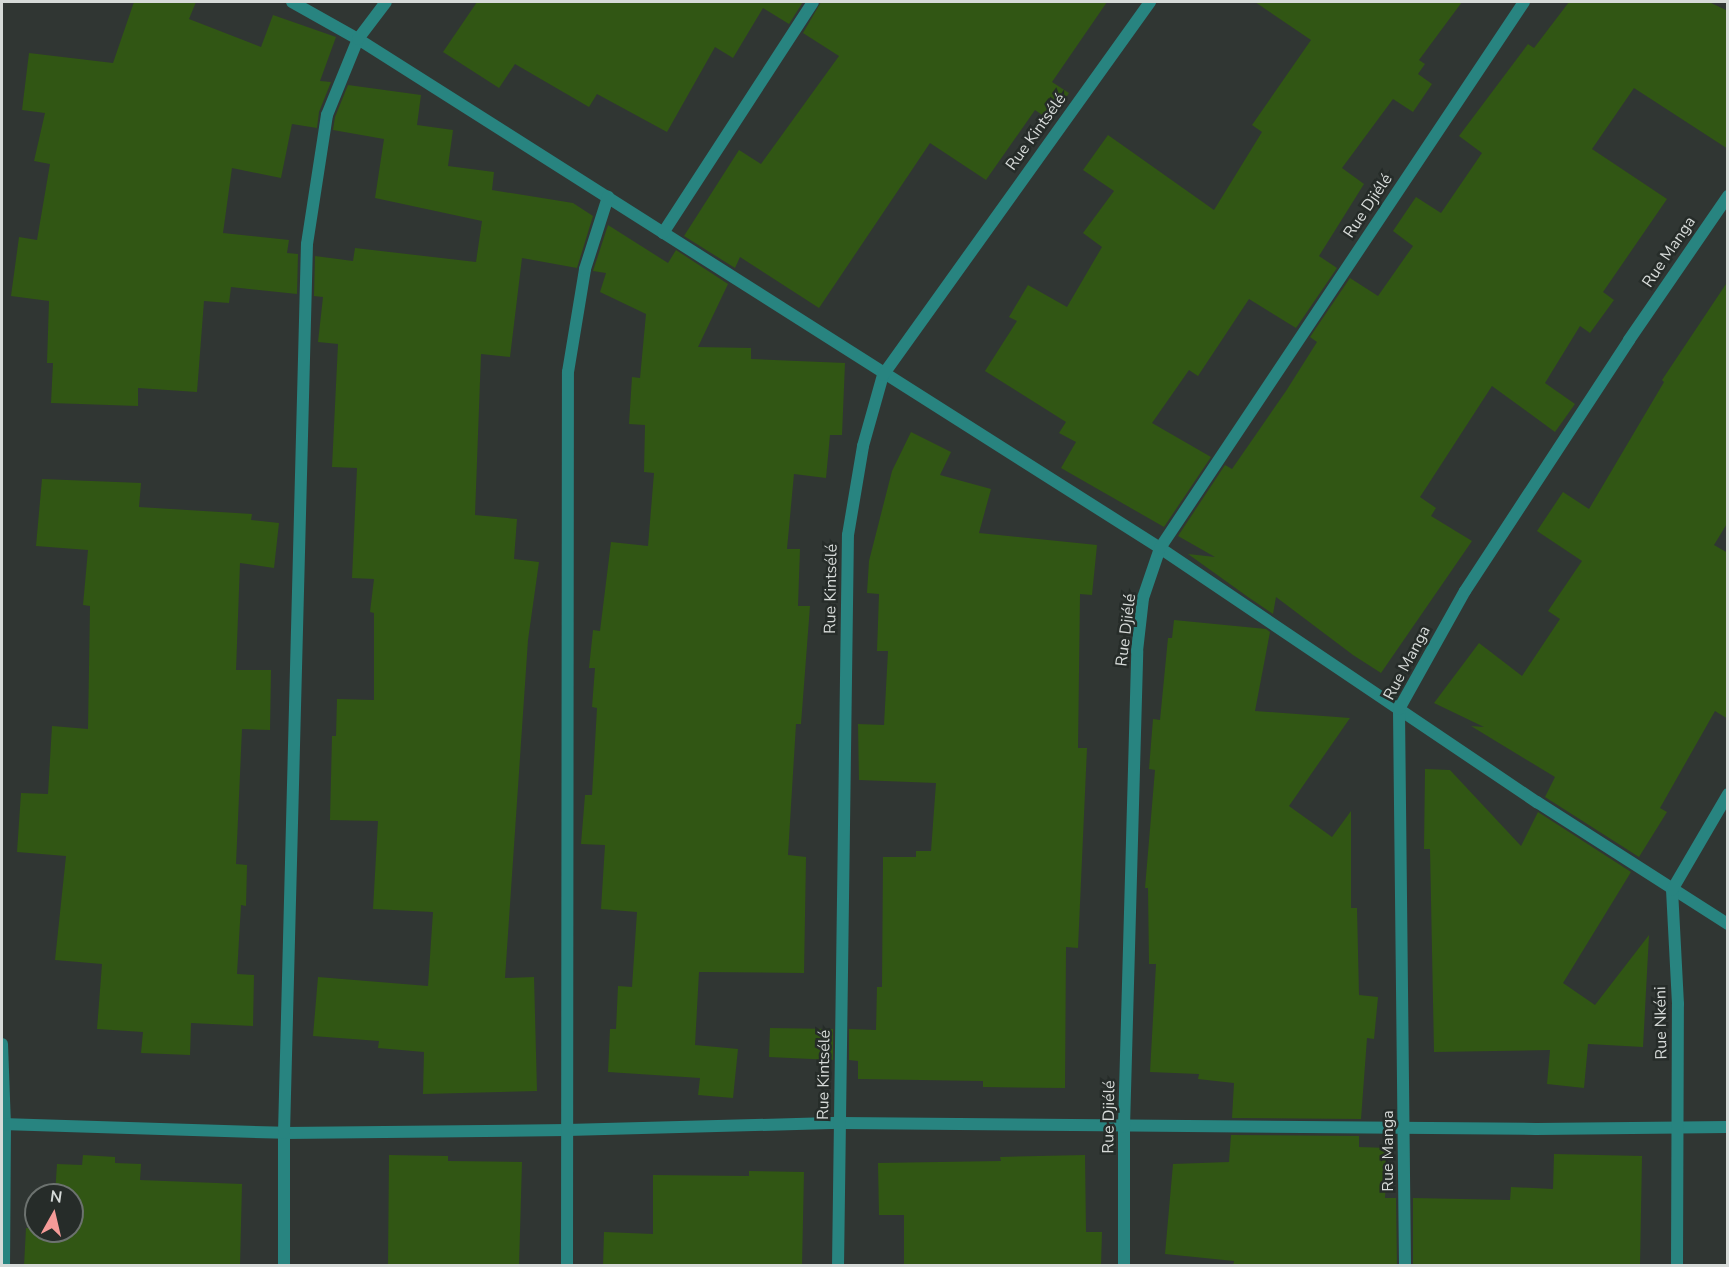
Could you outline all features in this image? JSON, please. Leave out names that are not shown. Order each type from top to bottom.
[{"type":"street","points":[[292,2],[358,39],[883,375],[1160,548],[1672,890],[1728,924]]},
{"type":"street","points":[[284,1266],[284,1133],[307,244],[327,115],[358,39],[386,2]]},
{"type":"street","points":[[663,233],[813,2]]},
{"type":"street","name":"Rue Kintsélé","points":[[838,1266],[848,535],[863,446],[883,375],[1150,2]]},
{"type":"street","name":"Rue Djiélé","points":[[1124,1266],[1125,1127],[1137,651],[1143,598],[1160,548],[1524,2]]},
{"type":"street","name":"Rue Manga","points":[[1405,1266],[1399,709],[1465,591],[1629,339],[1728,196]]},
{"type":"street","points":[[567,1266],[568,372],[585,269],[608,197]]},
{"type":"street","points":[[1672,890],[1728,794]]},
{"type":"street","name":"Rue Nkéni","points":[[1672,890],[1678,1004],[1677,1266]]},
{"type":"street","points":[[2,1044],[4,1266]]},
{"type":"street","points":[[3,1124],[284,1133],[567,1130],[840,1123],[1125,1127],[1678,1129],[1728,1127]]},
{"type":"building","points":[[134,2],[196,2],[189,19],[261,47],[273,15],[336,37],[320,81],[331,82],[319,112],[317,128],[292,124],[281,178],[232,168],[223,233],[289,240],[287,253],[298,254],[297,294],[231,287],[229,303],[204,301],[197,392],[138,388],[138,406],[51,403],[53,363],[47,363],[49,301],[11,296],[19,237],[37,240],[50,164],[34,161],[45,113],[22,110],[29,53],[113,63]]},
{"type":"building","points":[[477,2],[803,2],[789,24],[763,8],[733,58],[715,47],[667,132],[597,94],[589,107],[515,64],[499,88],[443,52]]},
{"type":"building","points":[[821,2],[1107,2],[1052,82],[1069,93],[1051,121],[1035,110],[986,180],[930,143],[819,308],[740,257],[735,268],[684,236],[739,150],[761,164],[839,56],[803,33]]},
{"type":"building","points":[[1255,2],[1462,2],[1419,60],[1425,64],[1418,74],[1432,84],[1413,112],[1393,99],[1342,168],[1364,184],[1319,256],[1337,268],[1296,328],[1249,299],[1198,376],[1189,370],[1152,423],[1211,457],[1164,527],[1061,468],[1076,442],[1059,433],[1066,422],[985,371],[1017,321],[1009,317],[1028,285],[1067,307],[1102,247],[1083,233],[1114,191],[1083,170],[1108,135],[1214,210],[1262,132],[1252,125],[1311,40]]},
{"type":"building","points":[[1569,2],[1709,2],[1728,11],[1728,149],[1634,88],[1592,149],[1667,199],[1603,292],[1614,300],[1590,333],[1580,326],[1545,383],[1575,404],[1555,432],[1492,386],[1420,497],[1436,508],[1431,516],[1472,541],[1381,673],[1353,655],[1276,597],[1273,614],[1188,554],[1215,557],[1178,536],[1225,465],[1232,469],[1286,391],[1317,342],[1310,337],[1350,278],[1378,296],[1413,246],[1393,231],[1416,197],[1441,213],[1482,153],[1459,136],[1528,44],[1534,48]]},
{"type":"building","points":[[348,85],[421,95],[417,125],[453,130],[448,166],[494,172],[492,190],[573,203],[593,216],[577,268],[522,258],[510,357],[481,354],[475,515],[517,519],[514,559],[539,562],[528,640],[505,978],[534,977],[537,1091],[423,1094],[424,1052],[378,1048],[379,1041],[313,1036],[318,977],[428,986],[433,912],[373,909],[378,821],[330,820],[332,736],[336,736],[337,699],[374,700],[374,613],[370,612],[374,579],[352,578],[357,468],[332,467],[338,344],[318,342],[323,297],[314,296],[315,256],[353,261],[355,248],[476,262],[482,221],[375,198],[384,139],[333,130],[335,117]]},
{"type":"building","points":[[608,225],[668,263],[676,250],[728,284],[698,347],[751,348],[751,359],[845,363],[842,435],[830,435],[826,478],[794,474],[787,549],[800,549],[798,606],[810,606],[801,724],[796,724],[788,855],[806,857],[804,973],[699,972],[695,1045],[738,1049],[733,1098],[698,1095],[700,1078],[608,1072],[610,1029],[616,1029],[618,986],[632,987],[637,912],[601,909],[605,845],[581,844],[585,795],[592,795],[597,708],[592,707],[595,668],[589,668],[593,630],[600,631],[611,542],[648,546],[654,473],[644,472],[645,425],[629,424],[632,377],[640,378],[646,314],[600,292],[606,273],[593,271]]},
{"type":"building","points":[[1728,281],[1728,522],[1714,545],[1728,553],[1728,719],[1715,711],[1660,808],[1667,812],[1639,857],[1545,797],[1555,777],[1471,726],[1484,727],[1434,703],[1479,643],[1522,676],[1560,619],[1548,611],[1582,561],[1537,531],[1563,492],[1589,509],[1664,382],[1662,380]]},
{"type":"building","points":[[911,432],[951,452],[940,475],[991,489],[979,533],[1097,545],[1092,595],[1080,594],[1078,748],[1087,748],[1078,948],[1066,947],[1065,1088],[983,1087],[983,1081],[858,1079],[858,1061],[849,1060],[849,1029],[876,1030],[877,987],[882,987],[883,857],[916,857],[916,851],[931,851],[936,783],[859,780],[858,724],[884,725],[888,651],[877,651],[879,594],[867,593],[869,561],[892,471]]},
{"type":"building","points":[[42,479],[141,483],[139,507],[252,514],[251,520],[279,523],[274,568],[240,563],[236,670],[271,670],[270,730],[242,729],[236,864],[247,865],[246,906],[241,905],[237,974],[254,975],[253,1026],[191,1023],[190,1055],[141,1053],[143,1032],[97,1029],[102,964],[55,960],[66,856],[17,852],[21,793],[48,794],[52,726],[88,729],[90,606],[83,605],[88,550],[36,546]]},
{"type":"building","points":[[1174,620],[1266,629],[1270,632],[1255,711],[1350,718],[1289,806],[1332,837],[1351,811],[1351,908],[1357,908],[1359,995],[1378,997],[1374,1039],[1367,1038],[1361,1119],[1232,1118],[1234,1083],[1198,1079],[1199,1074],[1150,1072],[1156,964],[1149,964],[1148,888],[1145,888],[1155,770],[1149,769],[1153,719],[1160,720],[1168,638],[1172,638]]},
{"type":"building","points":[[1425,769],[1450,770],[1521,846],[1538,812],[1631,872],[1563,983],[1595,1005],[1649,935],[1643,1047],[1588,1044],[1584,1088],[1547,1084],[1550,1050],[1434,1052],[1430,849],[1424,849]]},
{"type":"building","points":[[770,1028],[833,1029],[833,1060],[769,1057]]},
{"type":"building","points":[[1231,1135],[1359,1136],[1359,1147],[1388,1148],[1385,1198],[1396,1198],[1397,1266],[1233,1266],[1234,1261],[1165,1254],[1173,1164],[1229,1162]]},
{"type":"building","points":[[1554,1154],[1642,1156],[1640,1266],[1413,1266],[1413,1198],[1510,1200],[1511,1187],[1553,1189]]},
{"type":"building","points":[[83,1155],[115,1157],[115,1163],[141,1164],[140,1180],[242,1184],[240,1266],[24,1266],[25,1243],[84,1243],[84,1183],[56,1183],[57,1164],[82,1165]]},
{"type":"building","points":[[389,1155],[448,1156],[448,1161],[522,1162],[519,1266],[388,1266]]},
{"type":"building","points":[[1085,1155],[1086,1232],[1102,1232],[1101,1266],[904,1266],[904,1215],[879,1215],[878,1163],[1001,1161],[1000,1157]]},
{"type":"building","points":[[749,1171],[804,1172],[802,1266],[603,1266],[604,1232],[653,1234],[653,1175],[749,1176]]}]
